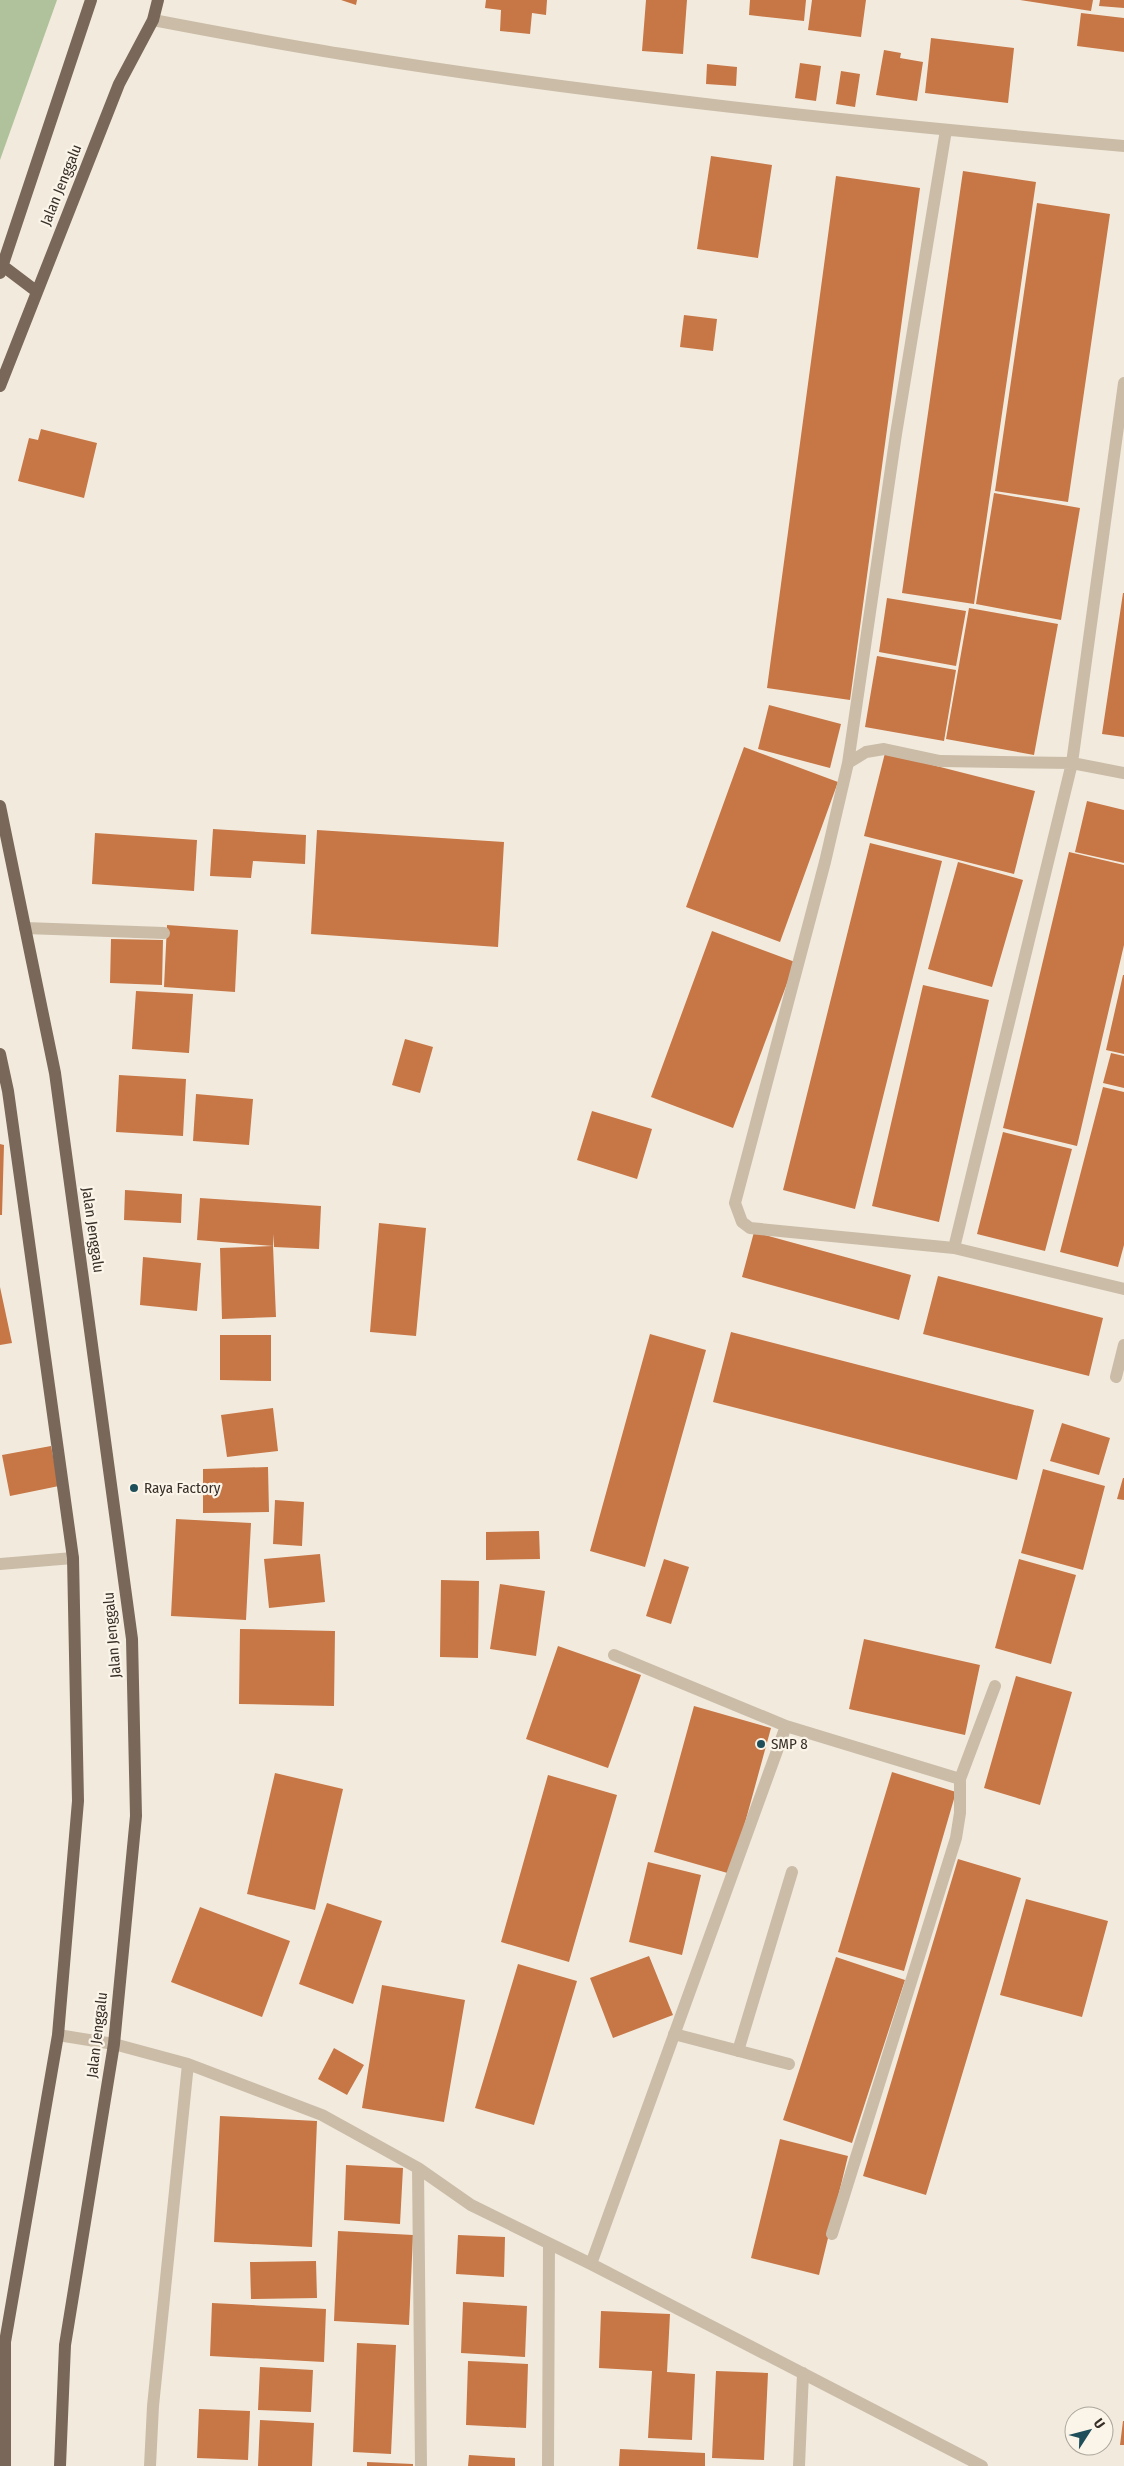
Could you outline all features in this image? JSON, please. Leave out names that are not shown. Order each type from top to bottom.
[{"type":"main road","name":"Jalan Jenggalu","points":[[1,270],[91,0]]},
{"type":"main road","name":"Jalan Jenggalu","points":[[0,386],[119,84],[153,20],[158,0]]},
{"type":"main road","points":[[1,270],[36,291]]},
{"type":"main road","name":"Jalan Jenggalu","points":[[0,806],[55,1073],[132,1639],[136,1816],[114,2044],[65,2345],[60,2466]]},
{"type":"main road","points":[[0,1054],[73,1558],[78,1801],[58,2035],[6,2342],[5,2466]]},
{"type":"street","points":[[153,20],[342,54],[576,88],[946,130],[1124,146]]},
{"type":"street","points":[[946,130],[896,434],[848,763],[825,862],[735,1203],[737,1213],[742,1222],[750,1228],[954,1248],[1124,1289]]},
{"type":"street","points":[[954,1248],[1072,762],[1124,382]]},
{"type":"street","points":[[848,763],[866,752],[884,749],[940,761],[1072,762],[1124,773]]},
{"type":"street","points":[[25,928],[164,933]]},
{"type":"street","points":[[1116,1377],[1124,1345]]},
{"type":"street","points":[[0,1564],[73,1558]]},
{"type":"street","points":[[614,1655],[786,1726],[960,1779]]},
{"type":"street","points":[[832,2234],[956,1838],[960,1813],[960,1779],[995,1686]]},
{"type":"street","points":[[591,2264],[786,1726]]},
{"type":"street","points":[[738,2051],[792,1872]]},
{"type":"street","points":[[674,2034],[789,2064]]},
{"type":"street","points":[[58,2035],[114,2044],[188,2064],[322,2114],[418,2168],[471,2205],[591,2264],[982,2466]]},
{"type":"street","points":[[150,2466],[153,2406],[188,2064]]},
{"type":"street","points":[[418,2168],[421,2466]]},
{"type":"street","points":[[548,2466],[549,2244]]},
{"type":"street","points":[[799,2466],[803,2373]]},
{"type":"green space","points":[[0,0],[57,0],[0,160]]},
{"type":"building","points":[[341,0],[357,0],[356,5]]},
{"type":"building","points":[[486,0],[547,0],[546,15],[532,13],[530,34],[500,31],[501,10],[485,8]]},
{"type":"building","points":[[646,0],[687,0],[683,54],[642,51]]},
{"type":"building","points":[[750,0],[806,0],[804,21],[749,15]]},
{"type":"building","points":[[812,0],[866,0],[861,37],[808,30]]},
{"type":"building","points":[[1020,0],[1093,0],[1091,11]]},
{"type":"building","points":[[1100,0],[1124,0],[1124,8],[1099,6]]},
{"type":"building","points":[[1081,13],[1124,18],[1124,52],[1077,46]]},
{"type":"building","points":[[931,38],[1014,48],[1008,103],[925,93]]},
{"type":"building","points":[[884,50],[901,53],[900,58],[923,62],[917,101],[876,95]]},
{"type":"building","points":[[800,63],[821,66],[816,101],[795,98]]},
{"type":"building","points":[[707,64],[737,67],[736,86],[706,84]]},
{"type":"building","points":[[841,71],[860,74],[855,107],[836,104]]},
{"type":"building","points":[[711,156],[772,165],[758,258],[697,249]]},
{"type":"building","points":[[963,171],[1036,182],[974,604],[902,593]]},
{"type":"building","points":[[836,176],[920,188],[850,700],[767,688]]},
{"type":"building","points":[[1037,203],[1110,214],[1068,502],[995,491]]},
{"type":"building","points":[[684,315],[717,319],[713,351],[680,347]]},
{"type":"building","points":[[41,429],[97,443],[84,498],[18,481],[29,438],[38,440]]},
{"type":"building","points":[[994,493],[1080,508],[1061,620],[976,604]]},
{"type":"building","points":[[1124,593],[1124,737],[1102,734]]},
{"type":"building","points":[[887,598],[966,611],[956,666],[879,652]]},
{"type":"building","points":[[969,608],[1058,624],[1034,755],[946,739]]},
{"type":"building","points":[[877,656],[956,670],[944,741],[865,727]]},
{"type":"building","points":[[769,705],[841,724],[830,768],[758,749]]},
{"type":"building","points":[[744,747],[838,782],[780,942],[686,907]]},
{"type":"building","points":[[885,753],[1035,791],[1014,874],[864,836]]},
{"type":"building","points":[[1087,801],[1124,810],[1124,863],[1075,852]]},
{"type":"building","points":[[213,829],[306,835],[305,864],[253,861],[251,878],[210,876]]},
{"type":"building","points":[[317,830],[504,842],[498,947],[311,934]]},
{"type":"building","points":[[95,833],[197,840],[194,891],[92,884]]},
{"type":"building","points":[[870,843],[942,861],[855,1209],[783,1190]]},
{"type":"building","points":[[1069,852],[1124,865],[1124,945],[1077,1146],[1003,1128]]},
{"type":"building","points":[[958,862],[1023,880],[992,987],[928,969]]},
{"type":"building","points":[[167,925],[238,930],[235,992],[164,987]]},
{"type":"building","points":[[712,931],[795,962],[733,1128],[651,1097]]},
{"type":"building","points":[[111,939],[163,940],[162,985],[110,983]]},
{"type":"building","points":[[1124,975],[1124,1054],[1106,1050]]},
{"type":"building","points":[[923,985],[989,1000],[939,1222],[872,1206]]},
{"type":"building","points":[[136,991],[193,994],[189,1053],[132,1049]]},
{"type":"building","points":[[405,1039],[433,1047],[420,1093],[392,1085]]},
{"type":"building","points":[[1111,1053],[1124,1056],[1124,1088],[1103,1083]]},
{"type":"building","points":[[119,1075],[186,1079],[183,1136],[116,1132]]},
{"type":"building","points":[[1103,1087],[1124,1092],[1124,1245],[1118,1267],[1060,1252]]},
{"type":"building","points":[[196,1094],[253,1099],[249,1145],[193,1141]]},
{"type":"building","points":[[592,1111],[652,1129],[637,1179],[577,1160]]},
{"type":"building","points":[[1003,1132],[1072,1149],[1045,1251],[977,1234]]},
{"type":"building","points":[[0,1144],[4,1145],[2,1215],[0,1215]]},
{"type":"building","points":[[125,1190],[182,1194],[181,1223],[124,1220]]},
{"type":"building","points":[[200,1198],[321,1206],[319,1249],[274,1247],[274,1234],[273,1246],[197,1240]]},
{"type":"building","points":[[379,1223],[426,1228],[416,1336],[370,1332]]},
{"type":"building","points":[[754,1232],[911,1275],[899,1320],[742,1277]]},
{"type":"building","points":[[273,1246],[276,1317],[222,1319],[220,1248]]},
{"type":"building","points":[[143,1257],[201,1263],[197,1311],[140,1305]]},
{"type":"building","points":[[938,1276],[1103,1318],[1089,1376],[923,1334]]},
{"type":"building","points":[[0,1287],[12,1343],[0,1345]]},
{"type":"building","points":[[731,1332],[1034,1410],[1017,1480],[713,1402]]},
{"type":"building","points":[[650,1334],[706,1350],[645,1567],[590,1551]]},
{"type":"building","points":[[220,1335],[271,1335],[271,1381],[220,1380]]},
{"type":"building","points":[[273,1408],[278,1451],[227,1457],[221,1415]]},
{"type":"building","points":[[1062,1423],[1110,1438],[1099,1475],[1050,1461]]},
{"type":"building","points":[[51,1446],[59,1486],[10,1496],[2,1455]]},
{"type":"building","points":[[268,1467],[269,1512],[203,1513],[203,1469]]},
{"type":"building","points":[[1043,1469],[1105,1486],[1083,1570],[1021,1553]]},
{"type":"building","points":[[1124,1478],[1124,1500],[1117,1499]]},
{"type":"building","points":[[275,1500],[304,1502],[302,1546],[273,1544]]},
{"type":"building","points":[[176,1519],[251,1523],[246,1620],[171,1616]]},
{"type":"building","points":[[539,1531],[540,1559],[486,1560],[486,1532]]},
{"type":"building","points":[[320,1554],[325,1602],[269,1608],[264,1559]]},
{"type":"building","points":[[664,1559],[689,1567],[671,1624],[646,1616]]},
{"type":"building","points":[[1019,1559],[1076,1575],[1051,1664],[995,1648]]},
{"type":"building","points":[[441,1580],[479,1581],[478,1658],[440,1657]]},
{"type":"building","points":[[500,1584],[545,1591],[536,1656],[490,1649]]},
{"type":"building","points":[[240,1629],[335,1631],[334,1706],[239,1704]]},
{"type":"building","points":[[864,1639],[980,1665],[965,1735],[849,1709]]},
{"type":"building","points":[[558,1646],[641,1675],[608,1768],[526,1739]]},
{"type":"building","points":[[1016,1676],[1072,1692],[1040,1805],[984,1788]]},
{"type":"building","points":[[694,1706],[771,1728],[731,1874],[654,1852]]},
{"type":"building","points":[[892,1772],[956,1792],[904,1971],[838,1952]]},
{"type":"building","points":[[275,1773],[343,1789],[315,1910],[247,1894]]},
{"type":"building","points":[[548,1775],[617,1795],[569,1962],[501,1942]]},
{"type":"building","points":[[958,1859],[1021,1878],[926,2195],[863,2176]]},
{"type":"building","points":[[648,1862],[701,1875],[682,1955],[629,1942]]},
{"type":"building","points":[[1026,1899],[1108,1921],[1082,2017],[1000,1995]]},
{"type":"building","points":[[327,1903],[382,1921],[353,2004],[299,1984]]},
{"type":"building","points":[[200,1907],[290,1941],[262,2017],[171,1982]]},
{"type":"building","points":[[649,1956],[673,2015],[613,2038],[590,1978]]},
{"type":"building","points":[[836,1957],[905,1980],[852,2143],[783,2120]]},
{"type":"building","points":[[518,1964],[577,1981],[534,2125],[475,2108]]},
{"type":"building","points":[[382,1985],[465,2000],[444,2122],[362,2108]]},
{"type":"building","points":[[334,2048],[364,2065],[347,2095],[318,2079]]},
{"type":"building","points":[[220,2116],[317,2121],[312,2247],[214,2242]]},
{"type":"building","points":[[780,2139],[848,2156],[819,2275],[751,2258]]},
{"type":"building","points":[[346,2165],[403,2168],[400,2224],[344,2220]]},
{"type":"building","points":[[338,2231],[413,2235],[409,2325],[334,2321]]},
{"type":"building","points":[[458,2235],[505,2237],[504,2277],[456,2274]]},
{"type":"building","points":[[316,2261],[317,2298],[251,2299],[250,2262]]},
{"type":"building","points":[[463,2302],[527,2306],[525,2357],[461,2353]]},
{"type":"building","points":[[212,2303],[326,2309],[324,2362],[210,2356]]},
{"type":"building","points":[[601,2311],[670,2314],[667,2372],[695,2374],[692,2440],[648,2438],[652,2371],[599,2368]]},
{"type":"building","points":[[357,2343],[396,2345],[391,2454],[353,2452]]},
{"type":"building","points":[[468,2361],[528,2364],[526,2428],[466,2425]]},
{"type":"building","points":[[260,2367],[313,2370],[311,2412],[258,2410]]},
{"type":"building","points":[[716,2371],[768,2373],[764,2460],[712,2458]]},
{"type":"building","points":[[199,2409],[250,2411],[248,2460],[197,2458]]},
{"type":"building","points":[[260,2420],[314,2423],[312,2466],[258,2466]]},
{"type":"building","points":[[1123,2421],[1124,2445],[1120,2445]]},
{"type":"building","points":[[620,2449],[705,2453],[705,2466],[619,2466]]},
{"type":"building","points":[[469,2455],[515,2458],[515,2466],[468,2466]]},
{"type":"building","points":[[367,2462],[413,2464],[413,2466],[367,2466]]},
{"type":"place","name":"Raya Factory","points":[[134,1488]]},
{"type":"place","name":"SMP 8","points":[[761,1744]]}]
